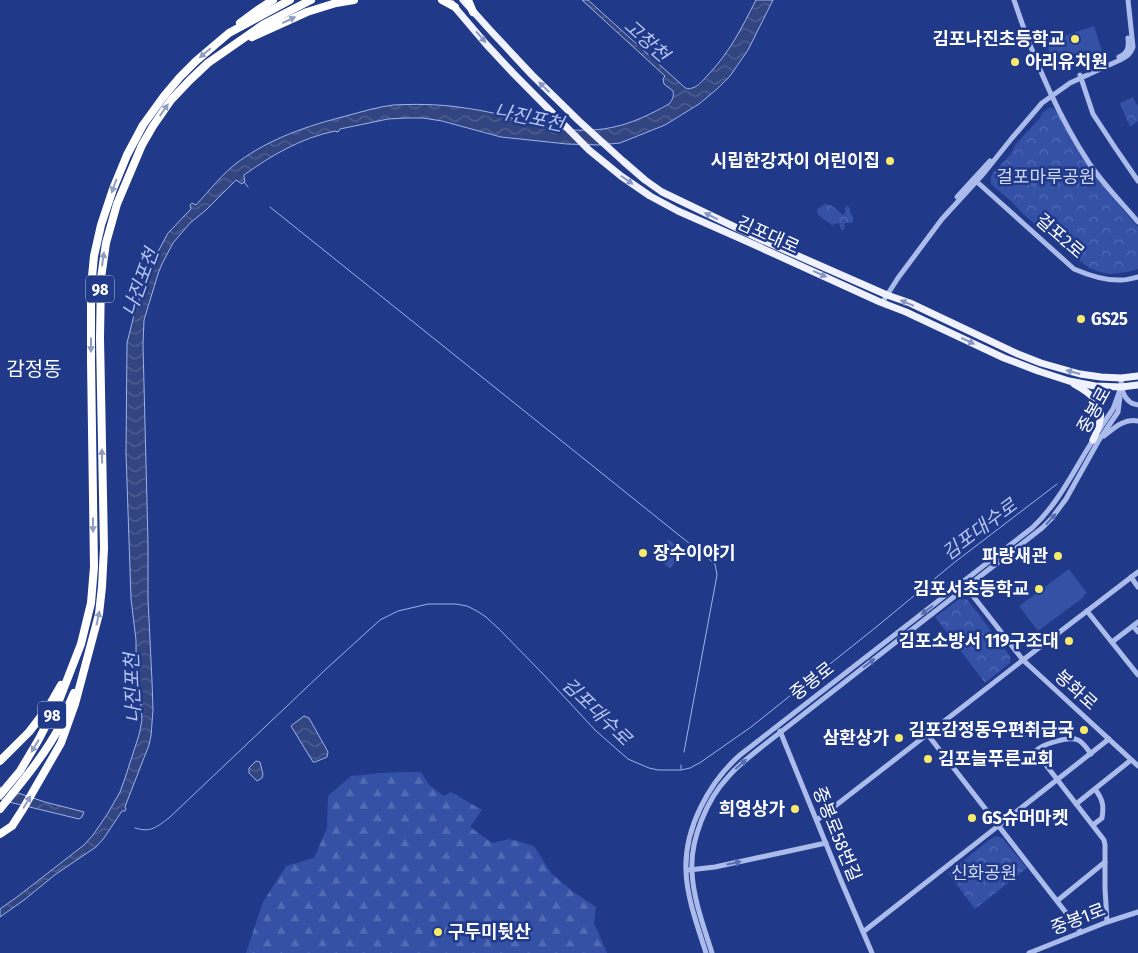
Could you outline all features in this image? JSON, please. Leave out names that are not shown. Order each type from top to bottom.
[{"type":"highway","points":[[229,33],[246,18],[273,0]]},
{"type":"highway","name":"98","points":[[0,795],[23,773],[70,677],[81,644],[91,603],[93,586],[93,508],[90,315],[94,256],[101,225],[120,172],[143,125],[164,96],[196,60],[229,33],[290,0]]},
{"type":"highway","name":"98","points":[[0,809],[23,773],[60,725],[85,666],[99,614],[104,548],[101,278],[106,243],[124,188],[142,145],[153,126],[171,100],[190,80],[208,63],[264,24],[311,0]]},
{"type":"highway","points":[[229,48],[307,12],[336,3],[354,0]]},
{"type":"highway","points":[[446,0],[455,8]]},
{"type":"highway","points":[[468,0],[473,12]]},
{"type":"highway","points":[[0,761],[42,716],[57,693],[77,654]]},
{"type":"highway","points":[[0,834],[12,826],[61,743],[75,704],[85,666]]},
{"type":"main road","name":"김포대로","points":[[463,0],[532,75],[609,150],[662,192],[762,240],[910,303],[1041,364],[1080,374],[1101,377],[1121,378],[1138,376]]},
{"type":"main road","name":"김포대로","points":[[455,8],[500,58],[589,150],[650,196],[678,211],[906,312],[1004,358],[1069,381],[1096,386],[1121,387],[1138,385]]},
{"type":"main road","points":[[1069,381],[1089,393],[1098,403],[1100,422],[1096,440]]},
{"type":"street","points":[[1014,0],[1033,53],[1068,128],[1090,164],[1138,222]]},
{"type":"street","points":[[881,302],[942,219],[1051,94],[1080,76],[1128,56],[1132,47],[1127,0]]},
{"type":"street","points":[[1080,76],[1093,114],[1138,180]]},
{"type":"street","name":"걸포2로","points":[[975,181],[1074,269],[1091,276],[1116,280],[1138,277]]},
{"type":"street","points":[[1121,378],[1121,387],[1129,402],[1138,405]]},
{"type":"street","name":"중봉로","points":[[712,953],[688,870],[701,822],[720,786],[743,762],[1042,528],[1066,499],[1113,409],[1121,387]]},
{"type":"street","points":[[1096,440],[1121,424],[1133,420],[1138,421]]},
{"type":"street","name":"중봉로","points":[[706,953],[691,903],[688,846],[701,808],[715,783],[733,762],[1032,528],[1047,513],[1096,440]]},
{"type":"street","points":[[817,820],[1138,572]]},
{"type":"street","points":[[1131,577],[1138,587]]},
{"type":"street","name":"봉화로","points":[[963,582],[1023,660],[1138,766]]},
{"type":"street","points":[[1087,611],[1138,675]]},
{"type":"street","points":[[1112,642],[1136,624],[1138,632]]},
{"type":"street","name":"중봉로58번길","points":[[778,726],[872,953]]},
{"type":"street","points":[[928,735],[1081,932]]},
{"type":"street","points":[[1091,754],[1079,740],[1073,739],[1058,741],[1037,750],[1036,753],[1105,842],[1107,922]]},
{"type":"street","points":[[863,932],[1109,739]]},
{"type":"street","points":[[1076,804],[1131,760]]},
{"type":"street","points":[[1093,825],[1102,818],[1103,810],[1102,798],[1095,789]]},
{"type":"street","points":[[688,870],[826,844]]},
{"type":"street","points":[[1057,900],[1105,862]]},
{"type":"street","name":"중봉1로","points":[[1029,953],[1107,922],[1138,912]]},
{"type":"green space","points":[[1094,26],[1103,54],[1055,70],[1046,42]]},
{"type":"green space","points":[[1133,97],[1138,107],[1138,121],[1130,127],[1120,103]]},
{"type":"green space","name":"걸포마루공원","points":[[1049,108],[1053,108],[1060,114],[1109,193],[1138,227],[1138,269],[1111,274],[1089,268],[1024,215],[991,184],[993,173],[1010,155],[1016,144],[1040,118],[1042,113]]},
{"type":"green space","points":[[825,204],[831,205],[843,215],[846,205],[850,208],[853,222],[845,223],[844,230],[841,230],[839,223],[832,225],[817,213],[820,207]]},
{"type":"green space","points":[[668,539],[683,551],[670,568],[654,557]]},
{"type":"green space","points":[[1069,569],[1087,593],[1038,631],[1019,606]]},
{"type":"green space","points":[[959,599],[967,599],[1010,656],[1010,663],[985,683],[935,617]]},
{"type":"green space","points":[[421,772],[429,785],[444,796],[451,792],[482,810],[470,827],[492,843],[510,839],[534,846],[551,873],[572,891],[596,907],[594,923],[607,953],[246,953],[263,902],[286,866],[314,858],[327,828],[328,796],[351,776]]},
{"type":"green space","name":"신화공원","points":[[996,836],[1002,838],[1027,868],[975,909],[948,873]]},
{"type":"water","points":[[582,0],[588,0],[683,86],[689,89],[700,83],[722,58],[756,0],[773,0],[748,50],[730,76],[699,104],[665,125],[620,143],[599,145],[567,144],[501,137],[442,121],[423,118],[388,119],[340,129],[338,132],[335,131],[310,138],[276,154],[244,175],[245,181],[242,184],[236,180],[190,223],[173,243],[158,274],[144,320],[148,599],[153,710],[149,745],[126,804],[126,809],[122,811],[104,838],[96,847],[56,874],[0,917],[0,909],[84,845],[93,835],[120,792],[139,735],[142,720],[136,681],[136,640],[131,599],[126,453],[127,343],[135,311],[153,261],[168,233],[191,209],[190,205],[192,203],[196,205],[216,182],[238,162],[263,146],[303,129],[369,110],[393,105],[450,106],[494,113],[541,126],[583,130],[604,129],[621,125],[669,104],[673,98],[673,91],[664,84],[663,79],[665,76]]},
{"type":"water","points":[[304,716],[309,718],[328,752],[327,757],[315,762],[313,762],[291,726]]},
{"type":"water","points":[[256,761],[260,762],[263,774],[262,778],[257,781],[249,773],[249,768]]},
{"type":"water","points":[[0,787],[45,802],[84,812],[79,819],[9,802],[0,799]]},
{"type":"waterway","points":[[244,182],[248,187]]},
{"type":"waterway","points":[[270,207],[715,564],[717,575],[684,752]]},
{"type":"waterway","name":"김포대수로","points":[[135,828],[145,830],[154,828],[170,817],[380,620],[398,611],[428,604],[467,606],[486,617],[595,730],[628,759],[658,770],[690,768],[751,727],[955,562],[1057,484]]},
{"type":"place","name":"김포나진초등학교","points":[[1075,39]]},
{"type":"place","name":"아리유치원","points":[[1015,62]]},
{"type":"place","name":"시립한강자이 어린이집","points":[[890,161]]},
{"type":"place","name":"GS25","points":[[1081,319]]},
{"type":"place","name":"장수이야기","points":[[643,553]]},
{"type":"place","name":"파랑새관","points":[[1058,556]]},
{"type":"place","name":"김포서초등학교","points":[[1039,589]]},
{"type":"place","name":"김포소방서 119구조대","points":[[1069,641]]},
{"type":"place","name":"김포감정동우편취급국","points":[[1084,730]]},
{"type":"place","name":"삼환상가","points":[[899,738]]},
{"type":"place","name":"김포늘푸른교회","points":[[928,759]]},
{"type":"place","name":"희영상가","points":[[795,809]]},
{"type":"place","name":"GS슈머마켓","points":[[972,818]]},
{"type":"place","name":"구두미뒷산","points":[[438,932]]},
{"type":"district","name":"감정동","points":[[34,369]]},
{"type":"water label","name":"고창천","points":[[647,40]]},
{"type":"water label","name":"나진포천","points":[[529,117]]},
{"type":"water label","name":"나진포천","points":[[140,282]]},
{"type":"water label","name":"나진포천","points":[[132,688]]}]
